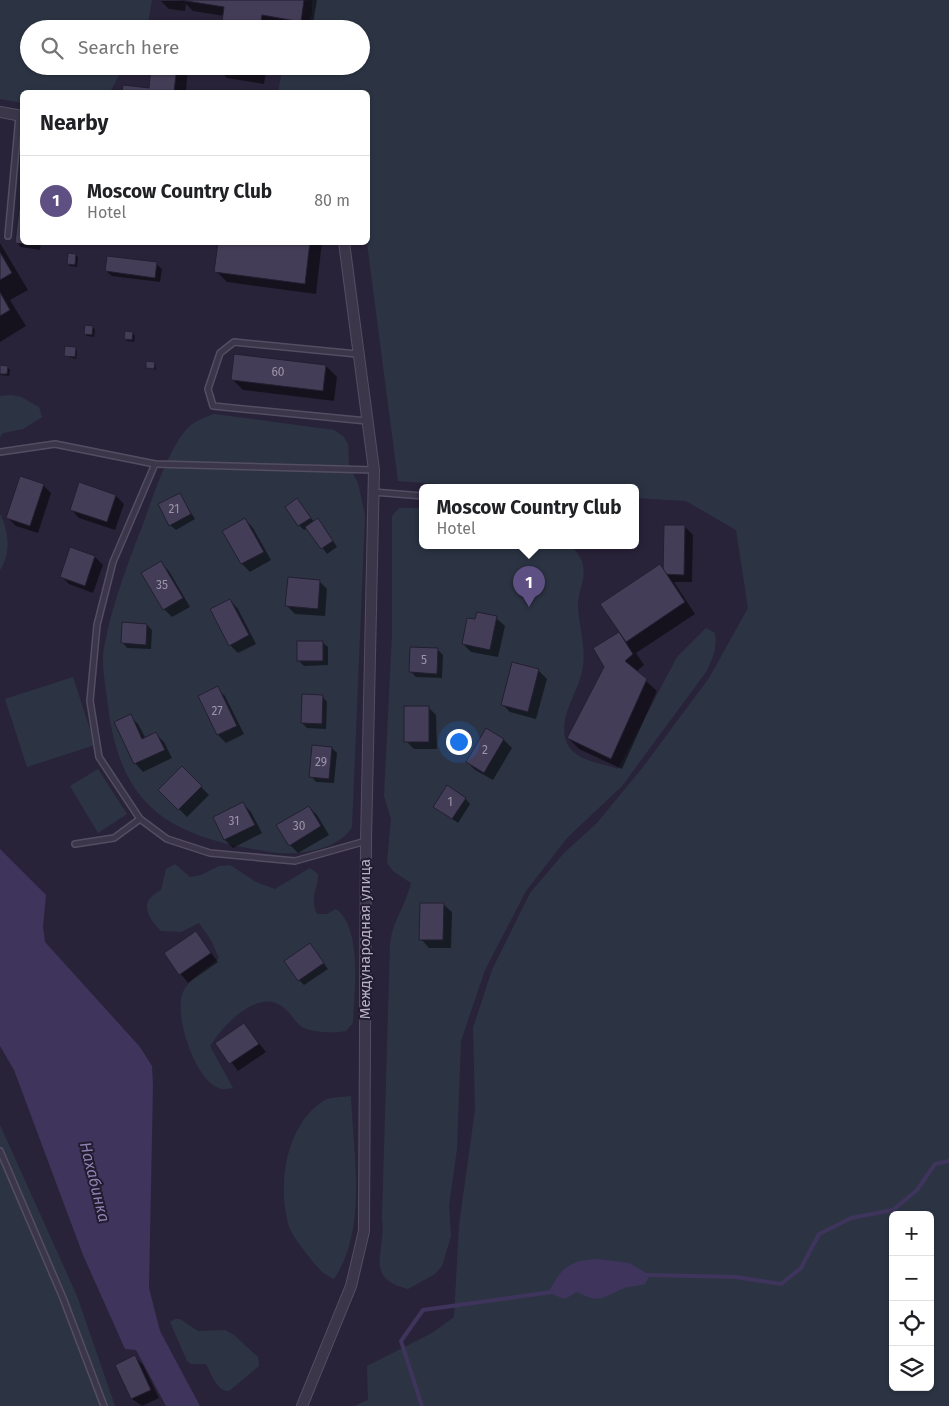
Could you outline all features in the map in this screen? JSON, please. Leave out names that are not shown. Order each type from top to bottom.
[{"type":"street","points":[[0,112],[20,116]]},
{"type":"street","name":"Международная улица","points":[[304,1402],[351,1286],[364,1231],[366,841],[374,470],[357,354],[344,245]]},
{"type":"lane","points":[[8,236],[20,125]]},
{"type":"lane","points":[[357,354],[234,342],[220,353],[208,389],[213,406],[367,421]]},
{"type":"lane","points":[[0,452],[55,444],[155,464],[374,470]]},
{"type":"lane","points":[[155,464],[113,562],[97,625],[90,701],[99,757],[140,819],[168,839],[210,853],[295,861],[366,841]]},
{"type":"lane","points":[[373,492],[419,496]]},
{"type":"lane","points":[[75,844],[114,838],[140,819]]},
{"type":"lane","points":[[0,1151],[64,1298],[104,1406]]},
{"type":"shaded area","points":[[0,0],[152,0],[149,20],[20,20],[20,75],[119,75],[111,90],[20,90],[20,103],[0,99]]},
{"type":"shaded area","points":[[312,0],[949,0],[949,1406],[354,1406],[368,1400],[367,1366],[432,1333],[454,1317],[459,1225],[475,1110],[473,1028],[492,970],[530,893],[564,853],[597,823],[643,767],[709,678],[748,608],[736,530],[686,501],[639,498],[639,484],[440,484],[398,481],[367,245],[370,245],[370,90],[278,90],[281,75],[370,75],[370,20],[309,20],[312,13]]},
{"type":"shaded area","points":[[11,395],[21,397],[39,407],[42,417],[23,429],[3,433],[0,437],[0,396]]},
{"type":"shaded area","points":[[214,414],[334,430],[343,436],[348,444],[349,466],[358,483],[365,515],[352,827],[337,842],[315,850],[291,853],[270,852],[206,838],[180,827],[158,813],[139,794],[125,771],[115,742],[108,706],[103,658],[108,628],[126,568],[166,463],[178,440],[191,425]]},
{"type":"shaded area","points":[[399,508],[419,508],[419,549],[574,549],[583,563],[584,571],[578,607],[584,655],[580,679],[566,714],[564,732],[570,748],[581,757],[589,760],[618,769],[677,657],[706,628],[715,633],[714,653],[706,672],[622,786],[567,838],[526,891],[485,970],[461,1041],[457,1149],[449,1205],[451,1236],[442,1266],[435,1274],[408,1289],[394,1284],[385,1278],[380,1262],[383,1231],[390,944],[393,928],[411,883],[393,871],[387,863],[391,819],[384,796],[392,634],[392,516]]},
{"type":"shaded area","points":[[0,514],[8,542],[4,564],[0,570]]},
{"type":"shaded area","points":[[73,677],[95,745],[27,767],[5,699]]},
{"type":"shaded area","points":[[98,769],[127,814],[98,833],[70,786]]},
{"type":"shaded area","points":[[175,864],[190,877],[201,875],[219,866],[230,865],[256,882],[275,889],[310,868],[318,874],[314,898],[317,914],[327,914],[336,909],[345,918],[354,946],[353,1023],[346,1031],[325,1032],[304,1028],[283,1007],[273,1002],[262,1002],[252,1006],[232,1020],[210,1046],[233,1088],[223,1089],[212,1085],[196,1062],[189,1047],[181,1016],[181,1002],[186,986],[219,958],[211,940],[199,923],[181,932],[161,931],[152,920],[147,909],[149,899],[161,890],[166,869]]},
{"type":"shaded area","points":[[351,1096],[356,1190],[355,1214],[345,1259],[334,1279],[316,1266],[290,1229],[286,1213],[284,1177],[287,1158],[293,1141],[311,1111],[325,1100]]},
{"type":"shaded area","points":[[0,1125],[77,1296],[115,1406],[0,1406]]},
{"type":"shaded area","points":[[180,1319],[198,1331],[225,1330],[234,1335],[258,1357],[259,1366],[229,1391],[221,1388],[206,1364],[191,1364],[187,1361],[170,1322]]},
{"type":"water","name":"Нахабинка","points":[[0,849],[46,895],[43,927],[45,942],[140,1047],[152,1066],[149,1288],[160,1331],[200,1406],[166,1406],[136,1350],[125,1349],[83,1255],[14,1070],[0,1046]]},
{"type":"water","points":[[598,1259],[629,1263],[650,1275],[645,1284],[624,1288],[595,1299],[577,1292],[565,1299],[548,1293],[567,1267],[580,1261]]},
{"type":"building","points":[[180,0],[304,0],[301,20],[262,15],[261,20],[222,20],[224,7]]},
{"type":"building","points":[[150,75],[176,75],[174,90],[122,90],[123,85],[149,88]]},
{"type":"building","points":[[19,209],[20,209],[20,244],[15,243]]},
{"type":"building","points":[[218,245],[310,245],[305,284],[214,272]]},
{"type":"building","points":[[0,252],[12,273],[0,280]]},
{"type":"building","points":[[68,253],[76,254],[75,265],[67,264]]},
{"type":"building","points":[[107,256],[157,262],[155,278],[105,271]]},
{"type":"building","points":[[0,292],[10,310],[0,316]]},
{"type":"building","points":[[85,325],[93,326],[92,335],[84,334]]},
{"type":"building","points":[[125,331],[133,332],[132,340],[124,339]]},
{"type":"building","points":[[65,346],[76,347],[75,357],[64,356]]},
{"type":"building","points":[[234,354],[326,365],[323,391],[231,380]]},
{"type":"building","points":[[146,361],[155,362],[154,369],[146,368]]},
{"type":"building","points":[[0,365],[8,366],[7,374],[0,374]]},
{"type":"building","points":[[20,476],[44,484],[30,526],[6,518]]},
{"type":"building","points":[[79,482],[116,495],[107,522],[70,510]]},
{"type":"building","points":[[180,493],[191,514],[169,526],[158,504]]},
{"type":"building","points":[[297,498],[311,518],[298,526],[285,507]]},
{"type":"building","points":[[245,518],[264,552],[241,564],[222,531]]},
{"type":"building","points":[[318,518],[333,541],[321,549],[305,527]]},
{"type":"building","points":[[664,525],[685,525],[684,575],[663,574]]},
{"type":"building","points":[[70,547],[95,556],[85,586],[60,577]]},
{"type":"building","points":[[161,561],[183,598],[163,610],[141,573]]},
{"type":"building","points":[[660,564],[685,602],[626,642],[600,604]]},
{"type":"building","points":[[288,577],[320,580],[318,609],[285,606]]},
{"type":"building","points":[[230,599],[249,635],[229,646],[210,609]]},
{"type":"building","points":[[477,612],[497,616],[490,650],[462,644],[467,618],[475,619]]},
{"type":"building","points":[[122,622],[147,624],[146,645],[121,643]]},
{"type":"building","points":[[619,632],[633,654],[625,661],[647,679],[611,759],[567,738],[604,667],[593,648]]},
{"type":"building","points":[[297,641],[323,641],[323,661],[297,661]]},
{"type":"building","points":[[410,647],[438,648],[437,674],[409,672]]},
{"type":"building","points":[[512,662],[539,669],[528,712],[501,705]]},
{"type":"building","points":[[218,686],[237,726],[217,735],[198,696]]},
{"type":"building","points":[[302,694],[323,695],[322,724],[301,723]]},
{"type":"building","points":[[404,706],[429,706],[429,742],[404,742]]},
{"type":"building","points":[[131,714],[142,739],[156,732],[165,750],[134,764],[114,722]]},
{"type":"building","points":[[486,728],[504,739],[484,773],[466,762]]},
{"type":"building","points":[[312,745],[332,747],[329,779],[309,777]]},
{"type":"building","points":[[182,766],[202,786],[178,810],[158,790]]},
{"type":"building","points":[[447,785],[466,798],[452,819],[433,807]]},
{"type":"building","points":[[243,802],[255,825],[224,840],[213,817]]},
{"type":"building","points":[[309,806],[321,826],[289,846],[276,825]]},
{"type":"building","points":[[420,903],[444,903],[443,940],[419,940]]},
{"type":"building","points":[[196,931],[211,953],[179,975],[164,953]]},
{"type":"building","points":[[310,943],[324,963],[298,981],[284,961]]},
{"type":"building","points":[[244,1023],[259,1044],[229,1064],[215,1043]]},
{"type":"building","points":[[135,1355],[151,1390],[131,1399],[115,1365]]},
{"type":"waterway","points":[[647,1275],[736,1277],[781,1284],[801,1268],[819,1234],[851,1218],[893,1210],[917,1190],[935,1164],[949,1161]]},
{"type":"waterway","points":[[422,1406],[401,1341],[423,1310],[552,1292]]},
{"type":"place","name":"Moscow Country Club","points":[[529,607]]}]
